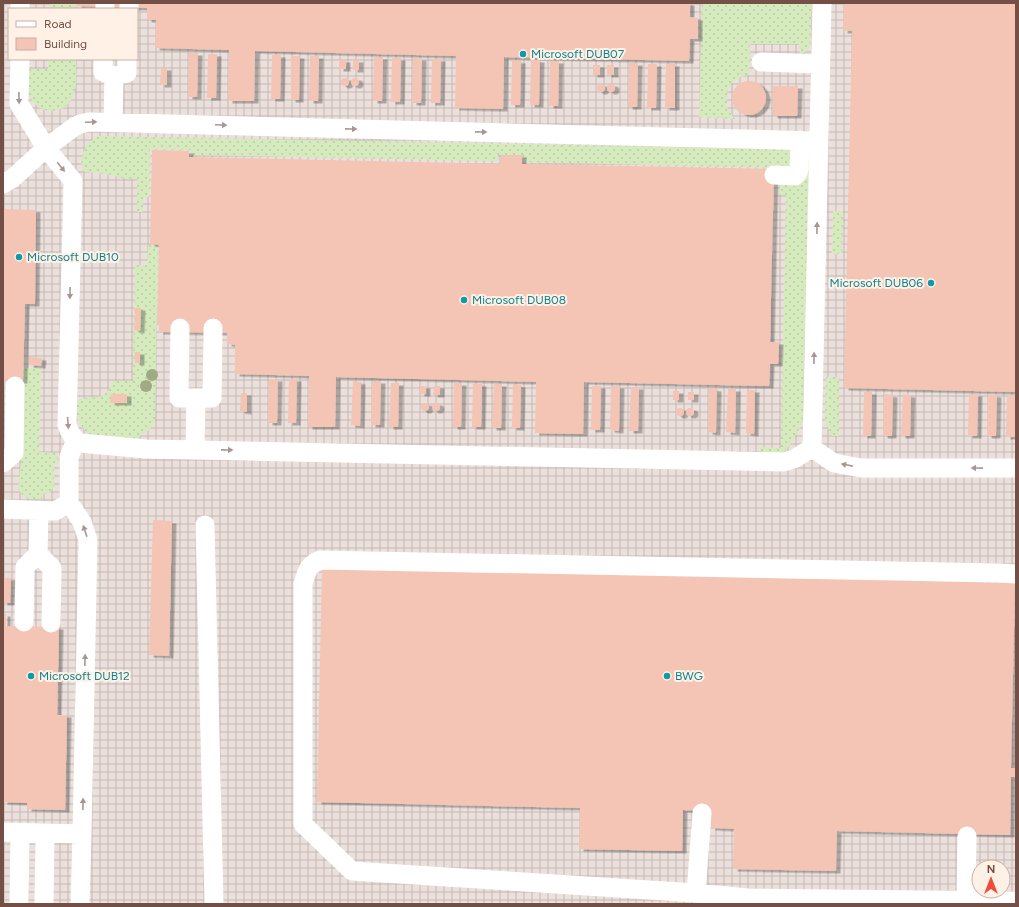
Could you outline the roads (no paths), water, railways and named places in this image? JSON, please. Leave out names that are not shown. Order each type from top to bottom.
[{"type":"lane","points":[[812,448],[822,3]]},
{"type":"lane","points":[[20,60],[19,104],[46,148],[73,181],[67,425],[73,438],[80,443],[146,449],[784,462],[794,460],[812,448]]},
{"type":"lane","points":[[103,60],[103,72],[114,76],[127,73],[127,60]]},
{"type":"lane","points":[[761,62],[820,64]]},
{"type":"lane","points":[[113,122],[114,76]]},
{"type":"lane","points":[[3,184],[13,178],[46,148],[74,127],[89,122],[818,141]]},
{"type":"lane","points":[[774,175],[795,176],[798,173],[800,140]]},
{"type":"lane","points":[[180,328],[179,398],[212,398],[213,328]]},
{"type":"lane","points":[[3,464],[14,453],[15,386]]},
{"type":"lane","points":[[195,450],[196,398]]},
{"type":"lane","points":[[80,443],[74,446],[69,457],[68,503],[82,522],[88,540],[80,904]]},
{"type":"lane","points":[[812,448],[834,463],[861,468],[1016,468]]},
{"type":"lane","points":[[3,510],[55,511],[68,503]]},
{"type":"lane","points":[[24,622],[25,567],[38,554],[39,511]]},
{"type":"lane","points":[[205,525],[214,904]]},
{"type":"lane","points":[[38,554],[52,568],[51,623]]},
{"type":"lane","points":[[1016,574],[320,560],[312,564],[303,584],[303,824],[352,872],[696,893],[748,902],[1016,901]]},
{"type":"lane","points":[[696,893],[702,813]]},
{"type":"lane","points":[[19,904],[12,832],[82,834]]},
{"type":"lane","points":[[44,904],[46,833]]},
{"type":"lane","points":[[966,900],[967,836]]},
{"type":"place","name":"Microsoft DUB07","points":[[523,54]]},
{"type":"place","name":"Microsoft DUB10","points":[[19,257]]},
{"type":"place","name":"Microsoft DUB06","points":[[931,283]]},
{"type":"place","name":"Microsoft DUB08","points":[[464,300]]},
{"type":"place","name":"Microsoft DUB12","points":[[31,676]]},
{"type":"place","name":"BWG","points":[[667,676]]}]
